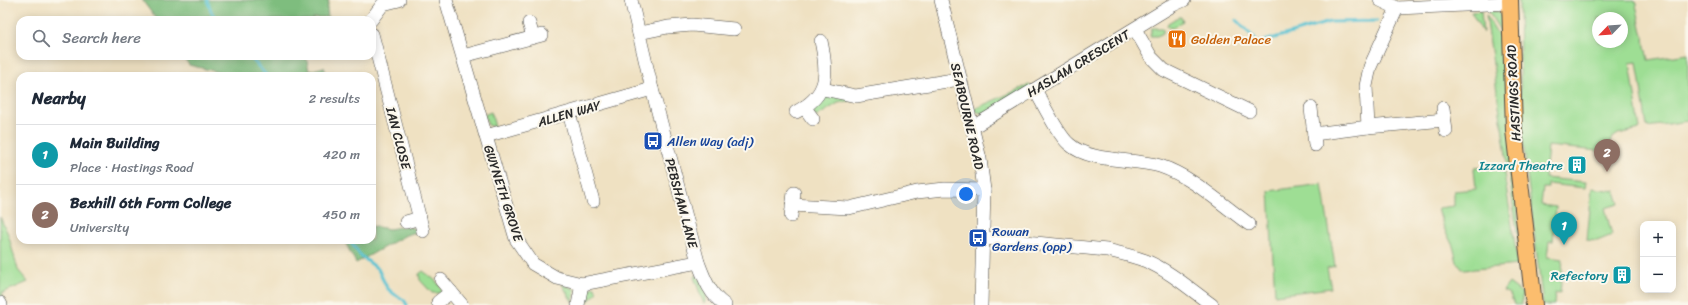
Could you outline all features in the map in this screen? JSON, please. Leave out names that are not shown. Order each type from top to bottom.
[{"type":"main road","name":"HASTINGS ROAD","points":[[1510,1],[1514,130],[1534,305]]},
{"type":"street","points":[[374,16],[383,4],[399,0]]},
{"type":"street","name":"GWYNETH GROVE","points":[[446,0],[516,239],[533,264],[557,278],[582,284],[698,262]]},
{"type":"street","name":"PEBSHAM LANE","points":[[631,0],[652,90],[698,262],[717,303]]},
{"type":"street","name":"SEABOURNE ROAD","points":[[941,0],[959,79],[980,159],[984,190],[984,238],[981,305]]},
{"type":"street","name":"HASLAM CRESCENT","points":[[973,128],[1173,5],[1184,0]]},
{"type":"street","points":[[1380,0],[1397,8],[1510,1]]},
{"type":"street","points":[[1368,127],[1366,86],[1370,67],[1397,8]]},
{"type":"street","points":[[463,56],[537,36],[529,23]]},
{"type":"street","points":[[639,33],[668,26],[692,25],[734,28]]},
{"type":"street","points":[[1135,29],[1151,57],[1164,70],[1242,111]]},
{"type":"street","points":[[813,119],[800,110],[823,89],[826,64],[821,41]]},
{"type":"street","name":"IAN CLOSE","points":[[376,49],[422,224],[406,222]]},
{"type":"street","points":[[823,89],[856,96],[959,79]]},
{"type":"street","name":"ALLEN WAY","points":[[486,136],[652,90]]},
{"type":"street","points":[[1035,90],[1059,131],[1069,144],[1081,151],[1100,157],[1159,166],[1180,175],[1240,212],[1249,224]]},
{"type":"street","points":[[1312,108],[1315,140],[1368,127],[1444,120]]},
{"type":"street","points":[[569,113],[588,194]]},
{"type":"street","points":[[792,204],[849,208],[917,192],[945,189],[984,190]]},
{"type":"street","points":[[984,238],[1107,250],[1126,255],[1152,265],[1176,279],[1212,305]]},
{"type":"street","points":[[441,280],[462,305]]},
{"type":"street","points":[[578,305],[582,284]]},
{"type":"street","points":[[438,302],[451,292]]},
{"type":"green space","points":[[142,0],[329,0],[327,9],[328,16],[154,16]]},
{"type":"green space","points":[[1519,0],[1635,0],[1648,60],[1688,54],[1688,121],[1647,127],[1637,62],[1630,63],[1640,129],[1618,134],[1611,139],[1609,152],[1548,146],[1545,178],[1586,182],[1585,188],[1548,184],[1548,188],[1543,188],[1541,205],[1556,207],[1553,241],[1549,241],[1547,257],[1563,259],[1560,293],[1555,292],[1554,305],[1543,305],[1521,124]]},
{"type":"green space","points":[[1481,11],[1483,33],[1471,12]]},
{"type":"green space","points":[[1488,11],[1496,11],[1502,17],[1504,37]]},
{"type":"green space","points":[[1486,15],[1505,46],[1522,267]]},
{"type":"green space","points":[[1178,17],[1181,17],[1183,22],[1172,28],[1167,26],[1168,23]]},
{"type":"green space","points":[[1152,28],[1163,28],[1163,33],[1157,36],[1150,36]]},
{"type":"green space","points":[[186,60],[307,60],[309,71],[324,67],[326,72],[218,72],[189,65]]},
{"type":"green space","points":[[1029,85],[1032,86],[989,112],[981,113],[975,111],[974,109]]},
{"type":"green space","points":[[827,94],[853,100],[838,103],[816,117],[813,112],[813,106]]},
{"type":"green space","points":[[491,112],[495,127],[488,125],[484,115]]},
{"type":"green space","points":[[1503,166],[1518,265],[1464,270],[1457,262],[1453,246],[1444,228],[1438,208],[1454,206],[1454,191],[1476,189],[1474,168]]},
{"type":"green space","points":[[1322,184],[1335,266],[1327,268],[1331,288],[1275,295],[1269,191]]},
{"type":"green space","points":[[1592,188],[1615,191],[1619,204],[1605,208],[1612,235],[1597,241],[1587,240]]},
{"type":"green space","points":[[0,217],[8,234],[18,270],[28,282],[2,293],[6,305],[0,305]]},
{"type":"green space","points":[[407,226],[420,231],[406,235],[356,263],[346,244],[376,244],[376,227],[389,229]]},
{"type":"green space","points":[[708,269],[712,278],[729,297],[727,301],[705,272]]},
{"type":"green space","points":[[423,271],[438,283],[442,293],[432,293],[420,280],[419,274]]},
{"type":"green space","points":[[697,275],[707,297],[704,304],[694,277]]},
{"type":"green space","points":[[1509,283],[1522,293],[1522,305],[1514,305],[1510,294],[1503,291]]},
{"type":"green space","points":[[562,284],[575,289],[573,303]]},
{"type":"green space","points":[[595,287],[597,293],[585,304],[588,289]]},
{"type":"waterway","points":[[207,0],[215,16]]},
{"type":"waterway","points":[[1236,20],[1257,43],[1330,22],[1377,21]]},
{"type":"waterway","points":[[253,60],[263,72]]},
{"type":"waterway","points":[[352,244],[361,256],[378,269],[387,288],[404,300],[407,305]]},
{"type":"place","name":"Golden Palace","points":[[1177,39]]},
{"type":"place","name":"Allen Way (adj)","points":[[653,141]]},
{"type":"place","name":"Izzard Theatre","points":[[1577,165]]},
{"type":"place","name":"Bexhill 6th Form College","points":[[1607,172]]},
{"type":"place","name":"Rowan Gardens (opp)","points":[[978,238]]},
{"type":"place","name":"Main Building","points":[[1564,245]]},
{"type":"place","name":"Refectory","points":[[1622,275]]}]
